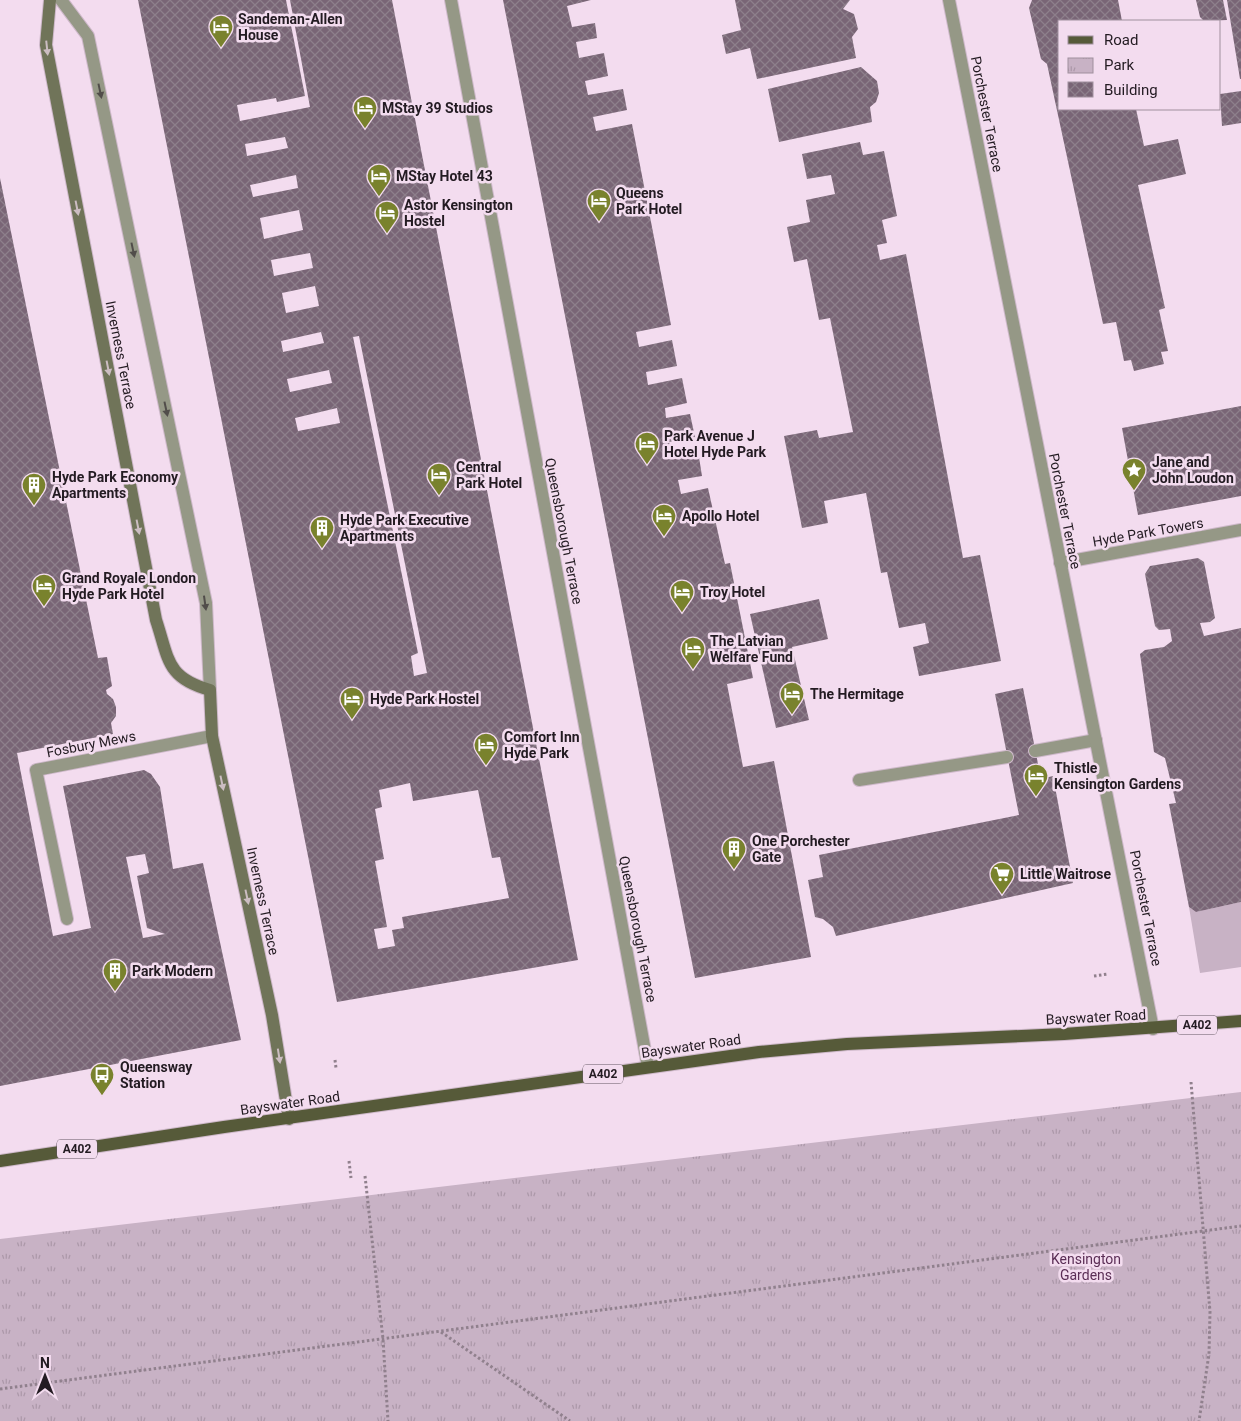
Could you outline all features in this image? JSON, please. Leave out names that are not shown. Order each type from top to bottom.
[{"type":"main road","name":"Inverness Terrace","points":[[50,0],[46,45],[156,620],[173,670],[190,684],[210,690],[212,736],[272,1015],[289,1119]]},
{"type":"main road","name":"Bayswater Road","points":[[0,1161],[759,1052],[847,1044],[1153,1028],[1241,1021]]},
{"type":"street","name":"Inverness Terrace","points":[[61,0],[88,36],[206,603],[210,690]]},
{"type":"street","name":"Queensborough Terrace","points":[[451,0],[648,1067]]},
{"type":"street","name":"Porchester Terrace","points":[[949,0],[1153,1028]]},
{"type":"street","name":"Hyde Park Towers","points":[[1060,563],[1241,530]]},
{"type":"street","name":"Fosbury Mews","points":[[67,919],[36,770],[212,736]]},
{"type":"street","points":[[1035,751],[1096,740]]},
{"type":"street","points":[[859,780],[1007,757]]},
{"type":"path","points":[[1094,976],[1108,974]]},
{"type":"path","points":[[335,1060],[336,1068]]},
{"type":"path","points":[[1191,1082],[1210,1312],[1210,1354],[1199,1421]]},
{"type":"path","points":[[349,1162],[351,1178]]},
{"type":"path","points":[[365,1176],[384,1338],[388,1421]]},
{"type":"path","points":[[0,1389],[1241,1226]]},
{"type":"path","points":[[440,1332],[570,1421]]},
{"type":"green space","points":[[1241,902],[1241,967],[1200,973],[1189,907],[1196,912]]},
{"type":"green space","name":"Kensington Gardens","points":[[1241,1092],[1241,1421],[0,1421],[0,1239]]},
{"type":"building","points":[[138,0],[286,0],[305,96],[277,102],[276,98],[237,105],[240,121],[310,107],[290,0],[392,0],[578,960],[337,1002]],"holes":[[[285,137],[288,148],[247,156],[245,144]],[[296,175],[298,188],[253,197],[250,185]],[[299,210],[303,230],[264,239],[260,218]],[[310,253],[313,268],[274,276],[271,260]],[[315,286],[319,306],[286,313],[282,293]],[[321,332],[324,343],[283,352],[281,341]],[[359,336],[427,673],[414,676],[411,656],[418,653],[353,337]],[[329,370],[332,383],[290,392],[287,379]],[[337,408],[340,423],[298,431],[295,418]],[[410,783],[413,801],[478,790],[492,858],[500,857],[509,898],[402,917],[404,928],[392,930],[395,946],[378,949],[374,929],[387,927],[375,861],[384,859],[375,809],[382,807],[379,790]]]},
{"type":"building","points":[[503,0],[591,0],[567,6],[572,27],[595,23],[597,38],[576,42],[579,58],[604,53],[608,76],[585,81],[588,95],[623,89],[627,110],[593,117],[596,131],[632,124],[671,325],[636,332],[639,347],[672,340],[677,366],[646,372],[648,385],[682,378],[687,403],[665,408],[666,418],[690,414],[695,437],[669,442],[672,455],[698,451],[702,476],[678,480],[681,494],[708,488],[725,564],[730,563],[753,678],[727,684],[743,767],[774,761],[811,957],[695,978]]},
{"type":"building","points":[[735,0],[850,0],[843,9],[854,14],[858,29],[852,37],[856,58],[757,79],[750,48],[726,54],[722,35],[741,30]]},
{"type":"building","points":[[1032,0],[1118,0],[1122,20],[1058,20],[1058,110],[1136,110],[1144,146],[1178,139],[1186,174],[1138,185],[1165,308],[1159,310],[1168,351],[1161,352],[1164,364],[1134,371],[1131,360],[1124,361],[1116,322],[1103,324],[1047,64],[1041,59],[1029,8]]},
{"type":"building","points":[[1196,0],[1223,0],[1227,20],[1203,20],[1200,17]]},
{"type":"building","points":[[1227,0],[1241,0],[1241,79],[1240,79]]},
{"type":"building","points":[[861,67],[877,81],[879,93],[876,102],[870,107],[872,122],[779,142],[768,89]]},
{"type":"building","points":[[1241,91],[1241,123],[1222,126],[1221,94]]},
{"type":"building","points":[[860,142],[863,155],[884,151],[897,216],[882,220],[887,243],[877,245],[880,260],[906,254],[963,558],[980,555],[1001,661],[919,676],[913,647],[929,643],[925,623],[899,628],[887,572],[881,573],[866,493],[824,501],[828,523],[802,528],[784,436],[817,430],[819,438],[853,432],[830,318],[819,320],[807,259],[794,262],[787,227],[810,222],[806,200],[835,194],[831,175],[807,179],[802,154]]},
{"type":"building","points":[[0,178],[98,658],[107,657],[112,686],[106,690],[116,707],[116,716],[111,723],[113,734],[17,753],[53,936],[91,928],[63,786],[144,770],[151,774],[160,787],[173,869],[203,863],[241,1040],[0,1086]],"holes":[[[145,854],[149,873],[137,876],[147,928],[165,934],[143,938],[126,857]]]},
{"type":"building","points":[[1241,406],[1241,496],[1138,515],[1122,428]]},
{"type":"building","points":[[1198,558],[1204,562],[1215,618],[1210,622],[1200,623],[1204,636],[1241,628],[1241,902],[1196,912],[1189,907],[1169,804],[1176,803],[1165,758],[1154,752],[1140,654],[1145,650],[1164,647],[1172,641],[1170,629],[1159,630],[1155,626],[1145,574],[1150,566]]},
{"type":"building","points":[[819,599],[828,639],[792,647],[809,720],[776,728],[750,614]]},
{"type":"building","name":"Thistle Kensington Gardens","points":[[1023,688],[1041,779],[1053,776],[1073,883],[836,936],[833,927],[823,919],[815,917],[808,880],[823,877],[819,855],[1019,815],[995,694]]},
{"type":"place","name":"Sandeman-Allen House","points":[[221,48]]},
{"type":"place","name":"MStay 39 Studios","points":[[365,129]]},
{"type":"place","name":"MStay Hotel 43","points":[[379,197]]},
{"type":"place","name":"Queens Park Hotel","points":[[599,222]]},
{"type":"place","name":"Astor Kensington Hostel","points":[[387,234]]},
{"type":"place","name":"Park Avenue J Hotel Hyde Park","points":[[647,465]]},
{"type":"place","name":"Jane and John Loudon","points":[[1134,491]]},
{"type":"place","name":"Central Park Hotel","points":[[439,496]]},
{"type":"place","name":"Hyde Park Economy Apartments","points":[[34,506]]},
{"type":"place","name":"Apollo Hotel","points":[[664,537]]},
{"type":"place","name":"Hyde Park Executive Apartments","points":[[322,549]]},
{"type":"place","name":"Grand Royale London Hyde Park Hotel","points":[[44,607]]},
{"type":"place","name":"Troy Hotel","points":[[682,613]]},
{"type":"place","name":"The Latvian Welfare Fund","points":[[693,670]]},
{"type":"place","name":"The Hermitage","points":[[792,715]]},
{"type":"place","name":"Hyde Park Hostel","points":[[352,720]]},
{"type":"place","name":"Comfort Inn Hyde Park","points":[[486,766]]},
{"type":"place","name":"Thistle Kensington Gardens","points":[[1036,797]]},
{"type":"place","name":"One Porchester Gate","points":[[734,870]]},
{"type":"place","name":"Little Waitrose","points":[[1002,895]]},
{"type":"place","name":"Park Modern","points":[[115,992]]},
{"type":"place","name":"Queensway Station","points":[[102,1096]]}]
